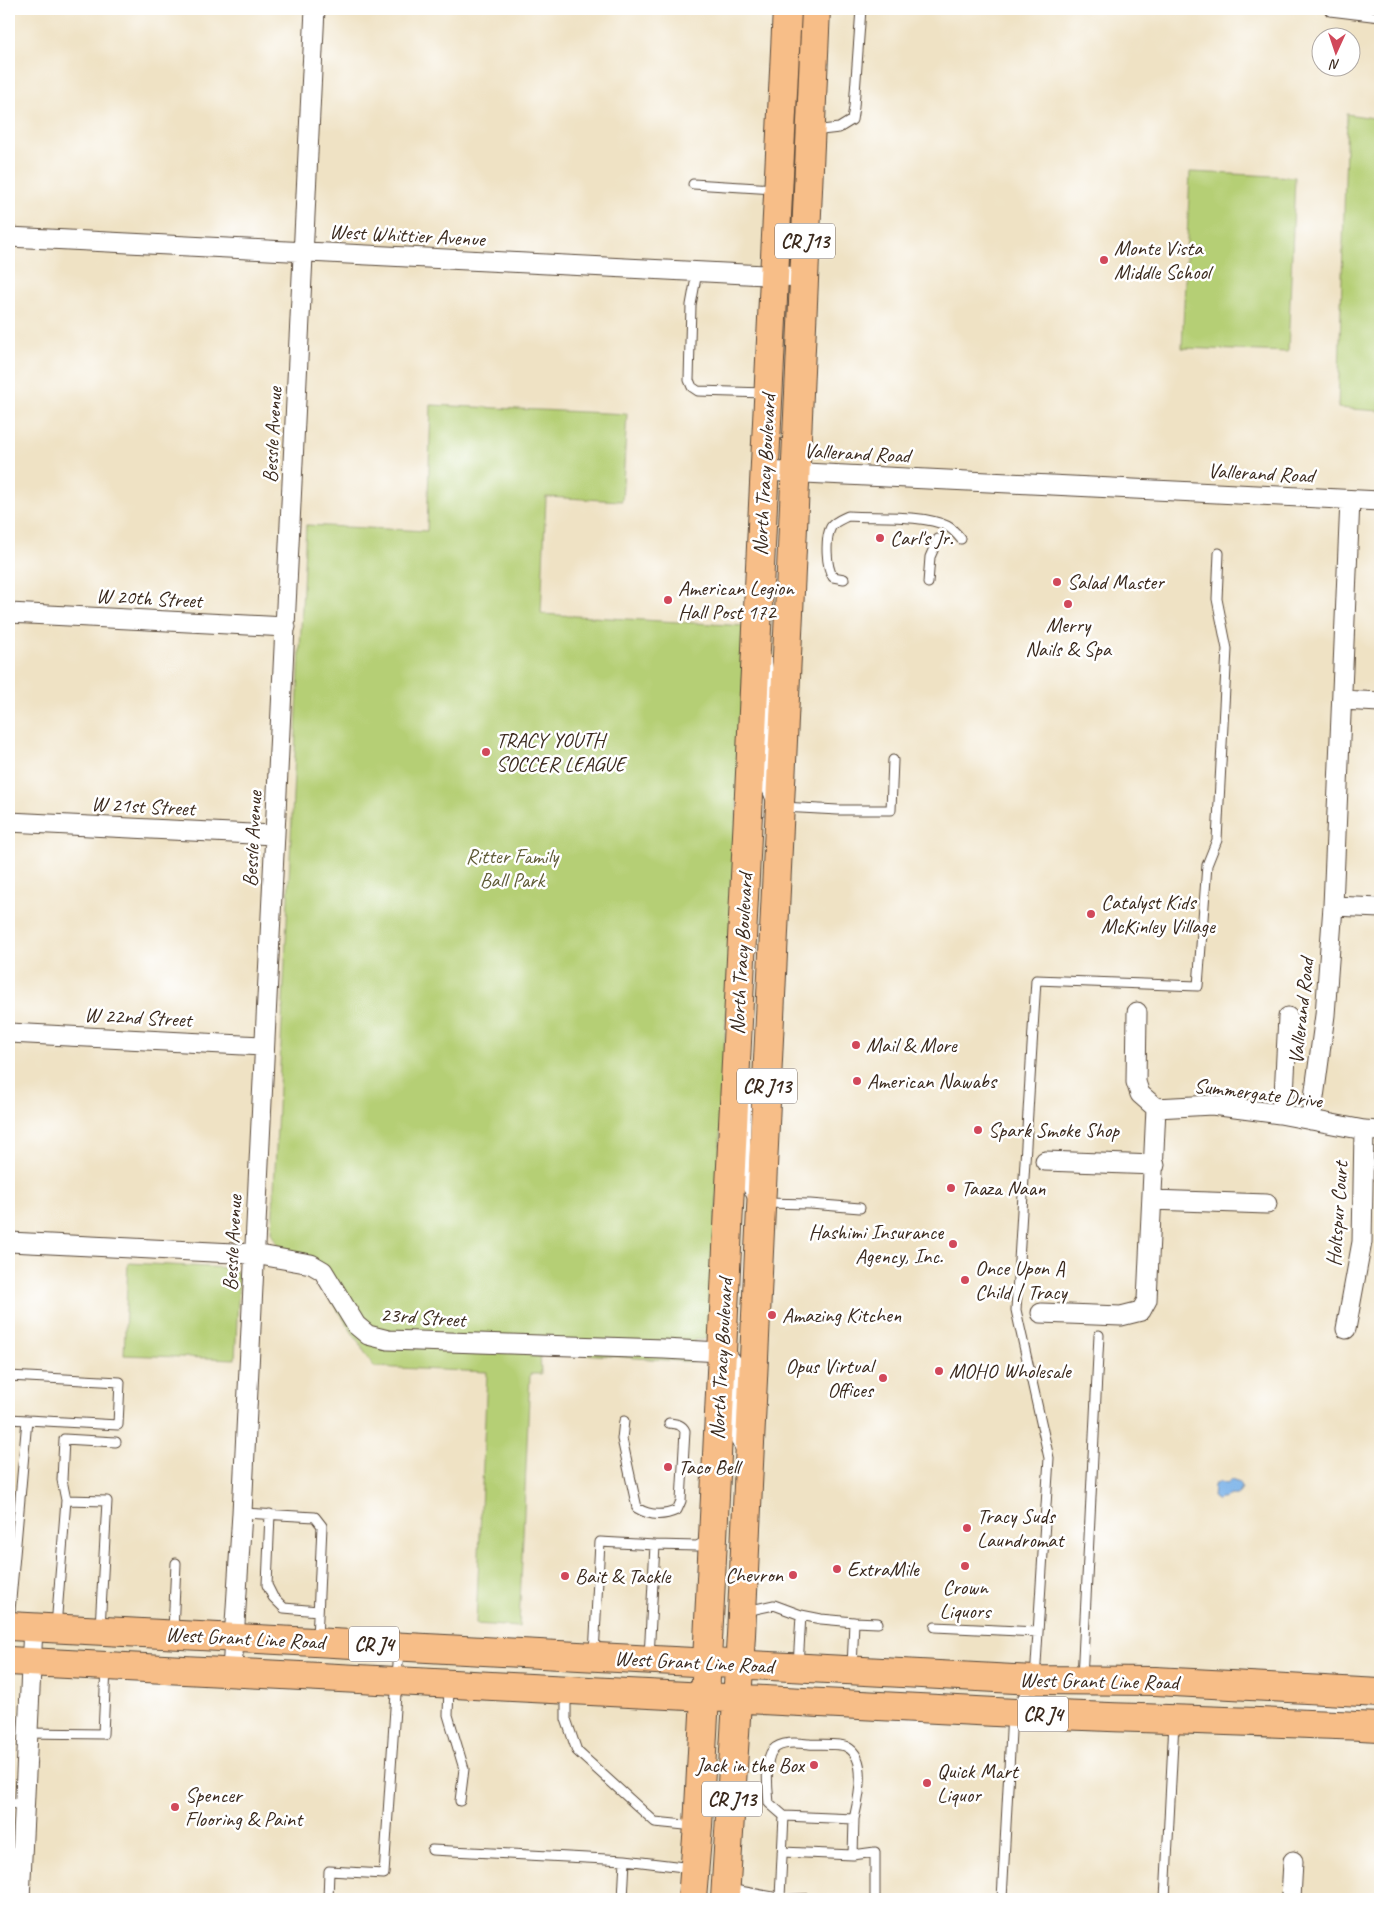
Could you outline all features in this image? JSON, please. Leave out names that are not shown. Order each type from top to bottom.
[{"type":"main road","name":"North Tracy Boulevard","points":[[693,1889],[707,1662],[787,9]]},
{"type":"main road","name":"North Tracy Boulevard","points":[[725,1894],[742,1612],[816,9]]},
{"type":"main road","name":"West Grant Line Road","points":[[27,1626],[852,1671],[1082,1682],[1155,1681],[1380,1693]]},
{"type":"main road","name":"West Grant Line Road","points":[[20,1661],[1012,1713],[1380,1727]]},
{"type":"main road","points":[[1264,1722],[1282,1712],[1311,1708],[1322,1703],[1331,1691]]},
{"type":"street","name":"Bessle Avenue","points":[[232,1671],[242,1513],[315,9]]},
{"type":"street","name":"West Whittier Avenue","points":[[9,237],[803,277]]},
{"type":"street","name":"Vallerand Road","points":[[764,471],[1350,500],[1334,906],[1325,1015],[1311,1120]]},
{"type":"street","points":[[1350,500],[1380,501]]},
{"type":"street","name":"W 20th Street","points":[[9,613],[286,627]]},
{"type":"street","points":[[1342,700],[1380,702]]},
{"type":"street","name":"W 21st Street","points":[[9,822],[274,835]]},
{"type":"street","points":[[1334,906],[1380,908]]},
{"type":"street","points":[[1041,1313],[1121,1316],[1141,1311],[1147,1300],[1155,1165],[1156,1108],[1140,1094],[1136,1082],[1137,1012]]},
{"type":"street","points":[[1280,1114],[1284,1095],[1288,1017]]},
{"type":"street","name":"W 22nd Street","points":[[9,1033],[264,1046]]},
{"type":"street","name":"Summergate Drive","points":[[1156,1108],[1212,1106],[1280,1114],[1372,1130]]},
{"type":"street","name":"Holtspur Court","points":[[1346,1329],[1362,1242],[1372,1130]]},
{"type":"street","points":[[1045,1160],[1155,1165]]},
{"type":"street","points":[[1152,1200],[1268,1204]]},
{"type":"street","name":"23rd Street","points":[[9,1242],[254,1254],[311,1264],[323,1271],[356,1325],[368,1335],[388,1340],[722,1352]]},
{"type":"street","points":[[722,1352],[734,1364],[737,1373],[736,1430],[749,1454]]},
{"type":"street","points":[[20,1899],[17,1804],[28,1732],[20,1661],[27,1626]]},
{"type":"street","points":[[1291,1899],[1293,1861]]},
{"type":"lane","points":[[810,131],[839,128],[852,120],[861,9]]},
{"type":"lane","points":[[1329,9],[1330,11],[1380,17]]},
{"type":"lane","points":[[693,184],[779,189]]},
{"type":"lane","points":[[698,272],[691,305],[689,380],[692,387],[698,391],[768,393]]},
{"type":"lane","points":[[844,579],[833,577],[827,568],[828,536],[832,527],[839,520],[848,516],[931,521],[946,525],[954,530],[962,539]]},
{"type":"lane","points":[[928,583],[930,557],[938,539]]},
{"type":"lane","points":[[1002,1899],[1012,1713],[1036,1680],[1049,1458],[1016,1310],[1036,980],[1198,986],[1207,865],[1216,840],[1227,649],[1217,599],[1219,554]]},
{"type":"lane","points":[[757,626],[769,670],[764,774],[765,785],[772,802],[780,807],[891,810],[893,760]]},
{"type":"lane","points":[[737,1040],[748,1093],[746,1185],[749,1194],[761,1203],[860,1208]]},
{"type":"lane","points":[[1082,1682],[1100,1335]]},
{"type":"lane","points":[[9,1376],[120,1382],[118,1425],[9,1419]]},
{"type":"lane","points":[[27,1420],[27,1626]]},
{"type":"lane","points":[[624,1421],[622,1439],[637,1508],[646,1513],[667,1514],[677,1510],[681,1501],[685,1431],[683,1427],[669,1423]]},
{"type":"lane","points":[[27,1626],[66,1500],[62,1480],[64,1439],[116,1442]]},
{"type":"lane","points":[[66,1500],[106,1501],[100,1631]]},
{"type":"lane","points":[[242,1513],[315,1518],[322,1526],[317,1641]]},
{"type":"lane","points":[[270,1514],[267,1585],[273,1597],[284,1608],[318,1611]]},
{"type":"lane","points":[[594,1657],[600,1542],[697,1546],[713,1537]]},
{"type":"lane","points":[[649,1660],[655,1545]]},
{"type":"lane","points":[[172,1634],[176,1563]]},
{"type":"lane","points":[[742,1612],[774,1605],[801,1615],[821,1619],[878,1623]]},
{"type":"lane","points":[[798,1668],[801,1615]]},
{"type":"lane","points":[[852,1671],[854,1622]]},
{"type":"lane","points":[[934,1626],[1038,1632]]},
{"type":"lane","points":[[328,1899],[329,1871],[384,1874],[399,1645]]},
{"type":"lane","points":[[28,1732],[103,1734],[106,1665]]},
{"type":"lane","points":[[449,1684],[448,1715],[464,1769],[460,1801]]},
{"type":"lane","points":[[566,1691],[566,1720],[578,1751],[655,1822],[698,1826]]},
{"type":"lane","points":[[1165,1899],[1174,1720]]},
{"type":"lane","points":[[853,1855],[854,1819],[859,1796],[860,1766],[853,1751],[846,1746],[800,1743],[783,1744],[772,1750],[768,1762],[769,1803],[784,1816],[854,1819]]},
{"type":"lane","points":[[780,1897],[784,1816]]},
{"type":"lane","points":[[432,1850],[625,1860],[693,1889]]},
{"type":"lane","points":[[782,1852],[853,1855],[875,1852],[874,1899]]},
{"type":"lane","points":[[623,1899],[625,1860]]},
{"type":"lane","points":[[725,1894],[823,1899]]},
{"type":"green space","points":[[1347,114],[1380,119],[1380,411],[1338,408]]},
{"type":"green space","points":[[1190,172],[1295,177],[1288,352],[1182,348]]},
{"type":"green space","name":"Ritter Family Ball Park","points":[[431,405],[627,414],[622,501],[546,497],[541,614],[746,626],[710,1336],[703,1340],[695,1340],[694,1362],[540,1351],[541,1374],[530,1374],[519,1627],[476,1624],[487,1372],[374,1367],[321,1283],[315,1259],[283,1249],[272,1232],[306,525],[427,531]]},
{"type":"green space","points":[[128,1263],[230,1268],[237,1272],[239,1280],[235,1359],[124,1355]]},
{"type":"water","points":[[1231,1480],[1240,1483],[1242,1488],[1239,1494],[1230,1495],[1218,1501],[1213,1497],[1214,1485],[1219,1482],[1227,1484]]},
{"type":"place","name":"Monte Vista Middle School","points":[[1104,260]]},
{"type":"place","name":"Carl's Jr.","points":[[880,538]]},
{"type":"place","name":"Salad Master","points":[[1057,582]]},
{"type":"place","name":"American Legion Hall Post 172","points":[[668,600]]},
{"type":"place","name":"Merry Nails & Spa","points":[[1068,604]]},
{"type":"place","name":"TRACY YOUTH SOCCER LEAGUE","points":[[486,752]]},
{"type":"place","name":"Catalyst Kids McKinley Village","points":[[1091,914]]},
{"type":"place","name":"Mail & More","points":[[856,1045]]},
{"type":"place","name":"American Nawabs","points":[[857,1081]]},
{"type":"place","name":"Spark Smoke Shop","points":[[978,1130]]},
{"type":"place","name":"Taaza Naan","points":[[951,1188]]},
{"type":"place","name":"Hashimi Insurance Agency, Inc.","points":[[953,1244]]},
{"type":"place","name":"Once Upon A Child | Tracy","points":[[965,1280]]},
{"type":"place","name":"Amazing Kitchen","points":[[772,1315]]},
{"type":"place","name":"MOHO Wholesale","points":[[939,1371]]},
{"type":"place","name":"Opus Virtual Offices","points":[[883,1378]]},
{"type":"place","name":"Taco Bell","points":[[668,1467]]},
{"type":"place","name":"Tracy Suds Laundromat","points":[[967,1528]]},
{"type":"place","name":"Crown Liquors","points":[[965,1566]]},
{"type":"place","name":"ExtraMile","points":[[837,1569]]},
{"type":"place","name":"Chevron","points":[[793,1575]]},
{"type":"place","name":"Bait & Tackle","points":[[565,1576]]},
{"type":"place","name":"Jack in the Box","points":[[814,1765]]},
{"type":"place","name":"Quick Mart Liquor","points":[[927,1783]]},
{"type":"place","name":"Spencer Flooring & Paint","points":[[175,1807]]}]
